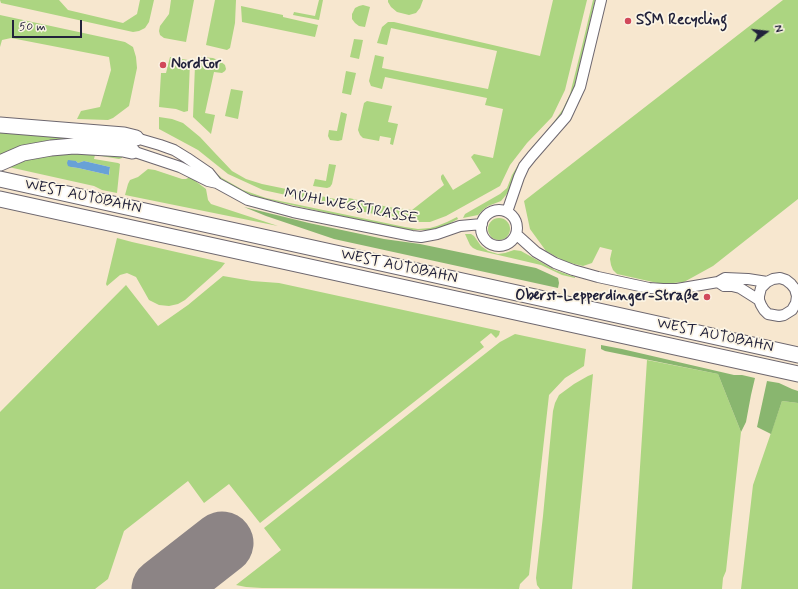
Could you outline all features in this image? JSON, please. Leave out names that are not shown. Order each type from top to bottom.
[{"type":"highway","points":[[0,125],[124,135],[134,144],[123,149],[74,146],[51,148],[23,153],[0,163]]},
{"type":"highway","name":"WEST AUTOBAHN","points":[[0,179],[798,355]]},
{"type":"highway","name":"WEST AUTOBAHN","points":[[0,199],[798,374]]},
{"type":"street","points":[[507,212],[524,166],[566,116],[580,87],[601,0]]},
{"type":"street","name":"MÜHLWEGSTRASSE","points":[[134,144],[160,145],[181,154],[209,173],[217,183]]},
{"type":"street","name":"MÜHLWEGSTRASSE","points":[[134,144],[208,181],[217,183],[248,200],[293,212],[412,236],[428,236],[460,226],[482,224]]},
{"type":"street","points":[[501,210],[507,212],[511,215],[516,224],[516,234],[509,243],[497,246],[491,244],[483,235],[482,224],[485,218],[489,213],[495,211],[501,210]]},
{"type":"street","points":[[516,234],[536,252],[555,263],[573,270],[611,280],[663,290],[677,290],[718,282],[725,278],[767,282]]},
{"type":"street","points":[[780,278],[791,284],[795,289],[797,296],[794,314],[779,316],[768,314],[764,310],[759,300],[761,288],[767,282],[780,278]]},
{"type":"street","points":[[718,282],[724,286],[740,288],[759,300]]},
{"type":"green space","points":[[0,0],[59,0],[68,10],[123,23],[137,14],[140,0],[154,0],[149,22],[145,28],[133,32],[1,3]]},
{"type":"green space","points":[[171,0],[194,0],[186,42],[164,38],[160,35],[160,26],[169,14]]},
{"type":"green space","points":[[215,0],[236,0],[235,23],[230,48],[227,50],[206,45]]},
{"type":"green space","points":[[319,0],[323,0],[319,20],[293,15],[294,12],[315,16]]},
{"type":"green space","points":[[388,0],[423,0],[416,13],[409,15],[397,12],[391,7]]},
{"type":"green space","points":[[553,0],[587,0],[565,90],[552,117],[527,143],[510,165],[500,186],[446,216],[430,222],[411,222],[263,190],[228,174],[198,150],[159,129],[159,117],[172,119],[183,123],[200,137],[232,171],[246,179],[262,184],[335,199],[349,198],[388,207],[412,210],[444,185],[441,179],[443,174],[453,190],[481,173],[471,157],[474,154],[493,158],[503,109],[485,105],[487,98],[385,77],[382,89],[371,86],[369,81],[375,55],[384,57],[382,68],[488,89],[497,51],[391,28],[387,45],[377,43],[382,27],[388,22],[394,22],[540,56]]},
{"type":"green space","points":[[593,0],[595,0],[572,96],[562,115],[501,201],[488,206],[478,215],[463,218],[465,214],[500,194],[507,188],[518,165],[551,126],[563,109],[570,94]]},
{"type":"green space","points":[[783,0],[798,0],[798,199],[713,266],[684,282],[662,284],[617,274],[611,265],[610,259],[612,250],[600,247],[592,263],[583,266],[566,262],[546,251],[530,229],[524,201]]},
{"type":"green space","points":[[363,5],[370,7],[365,27],[359,26],[352,19],[352,14],[355,8]]},
{"type":"green space","points":[[241,6],[283,15],[283,17],[318,25],[315,37],[242,22]]},
{"type":"green space","points":[[0,15],[125,42],[133,47],[137,68],[129,106],[108,120],[77,119],[81,111],[100,107],[111,70],[109,57],[11,38],[2,40],[0,47]]},
{"type":"green space","points":[[354,39],[363,40],[359,59],[350,57]]},
{"type":"green space","points":[[170,57],[188,60],[190,63],[188,111],[184,112],[176,109],[159,107],[161,73],[166,73]]},
{"type":"green space","points":[[201,57],[213,58],[220,61],[225,65],[226,69],[222,73],[214,72],[205,113],[215,115],[211,134],[193,117],[195,65],[197,60]]},
{"type":"green space","points":[[346,71],[356,73],[351,95],[342,93]]},
{"type":"green space","points":[[231,89],[243,91],[238,119],[225,116]]},
{"type":"green space","points":[[367,101],[392,106],[388,122],[398,124],[393,145],[390,144],[391,138],[380,136],[379,141],[363,138],[360,135],[358,130],[364,103]]},
{"type":"green space","points":[[341,112],[347,114],[342,140],[330,140],[328,136],[329,130],[337,131]]},
{"type":"green space","points":[[0,130],[116,140],[0,158]]},
{"type":"green space","points":[[58,152],[117,155],[122,158],[119,159],[95,155],[94,159],[120,164],[117,193],[102,190],[94,186],[4,166],[20,159]],"holes":[[[76,161],[78,163],[84,161],[110,167],[109,175],[71,167]]]},
{"type":"green space","points":[[198,160],[222,178],[243,190],[266,198],[418,229],[437,226],[457,217],[458,219],[447,225],[431,230],[411,230],[296,206],[261,198],[243,192],[223,180]]},
{"type":"green space","points":[[329,164],[336,165],[330,187],[313,186],[315,179],[326,181]]},
{"type":"green space","points":[[148,169],[182,179],[190,177],[206,189],[208,200],[211,204],[278,226],[125,195],[130,180],[138,177]]},
{"type":"green space","points":[[244,207],[384,239],[420,244],[536,268],[558,278],[558,288],[334,239]]},
{"type":"green space","points":[[499,218],[507,221],[510,229],[507,237],[499,240],[491,237],[488,229],[491,221]]},
{"type":"green space","points":[[465,234],[471,234],[474,236],[481,246],[488,251],[498,254],[514,250],[521,251],[555,270],[575,278],[562,275],[541,265],[477,250],[470,245]]},
{"type":"green space","points":[[117,238],[225,263],[185,300],[178,304],[169,306],[159,305],[149,300],[136,277],[127,273],[120,275],[107,286],[106,284]]},
{"type":"green space","points":[[223,276],[252,281],[279,283],[500,331],[496,338],[491,333],[480,342],[484,347],[260,523],[229,484],[204,503],[188,481],[124,531],[108,579],[95,589],[0,589],[0,412],[126,285],[158,326],[188,305]]},
{"type":"green space","points":[[515,334],[586,349],[584,366],[565,378],[549,395],[529,575],[520,584],[519,589],[262,588],[236,585],[281,550],[264,528],[500,342]]},
{"type":"green space","points":[[601,345],[734,375],[755,378],[746,422],[741,432],[718,374],[605,351],[601,349]]},
{"type":"green space","points":[[647,360],[718,374],[741,432],[726,571],[723,578],[722,589],[632,589]]},
{"type":"green space","points":[[593,374],[572,589],[540,589],[537,585],[536,578],[553,411],[559,395],[574,384]]},
{"type":"green space","points":[[767,381],[779,383],[798,391],[798,403],[782,401],[771,434],[757,427]]},
{"type":"green space","points":[[782,401],[798,403],[798,589],[741,589],[753,485]]},
{"type":"water","points":[[68,160],[76,161],[78,163],[84,161],[110,167],[109,175],[68,166]]},
{"type":"runway","points":[[163,589],[222,543]]},
{"type":"place","name":"SSM Recycling","points":[[628,21]]},
{"type":"place","name":"Nordtor","points":[[163,65]]},
{"type":"place","name":"Oberst-Lepperdinger-Straße","points":[[707,297]]}]
